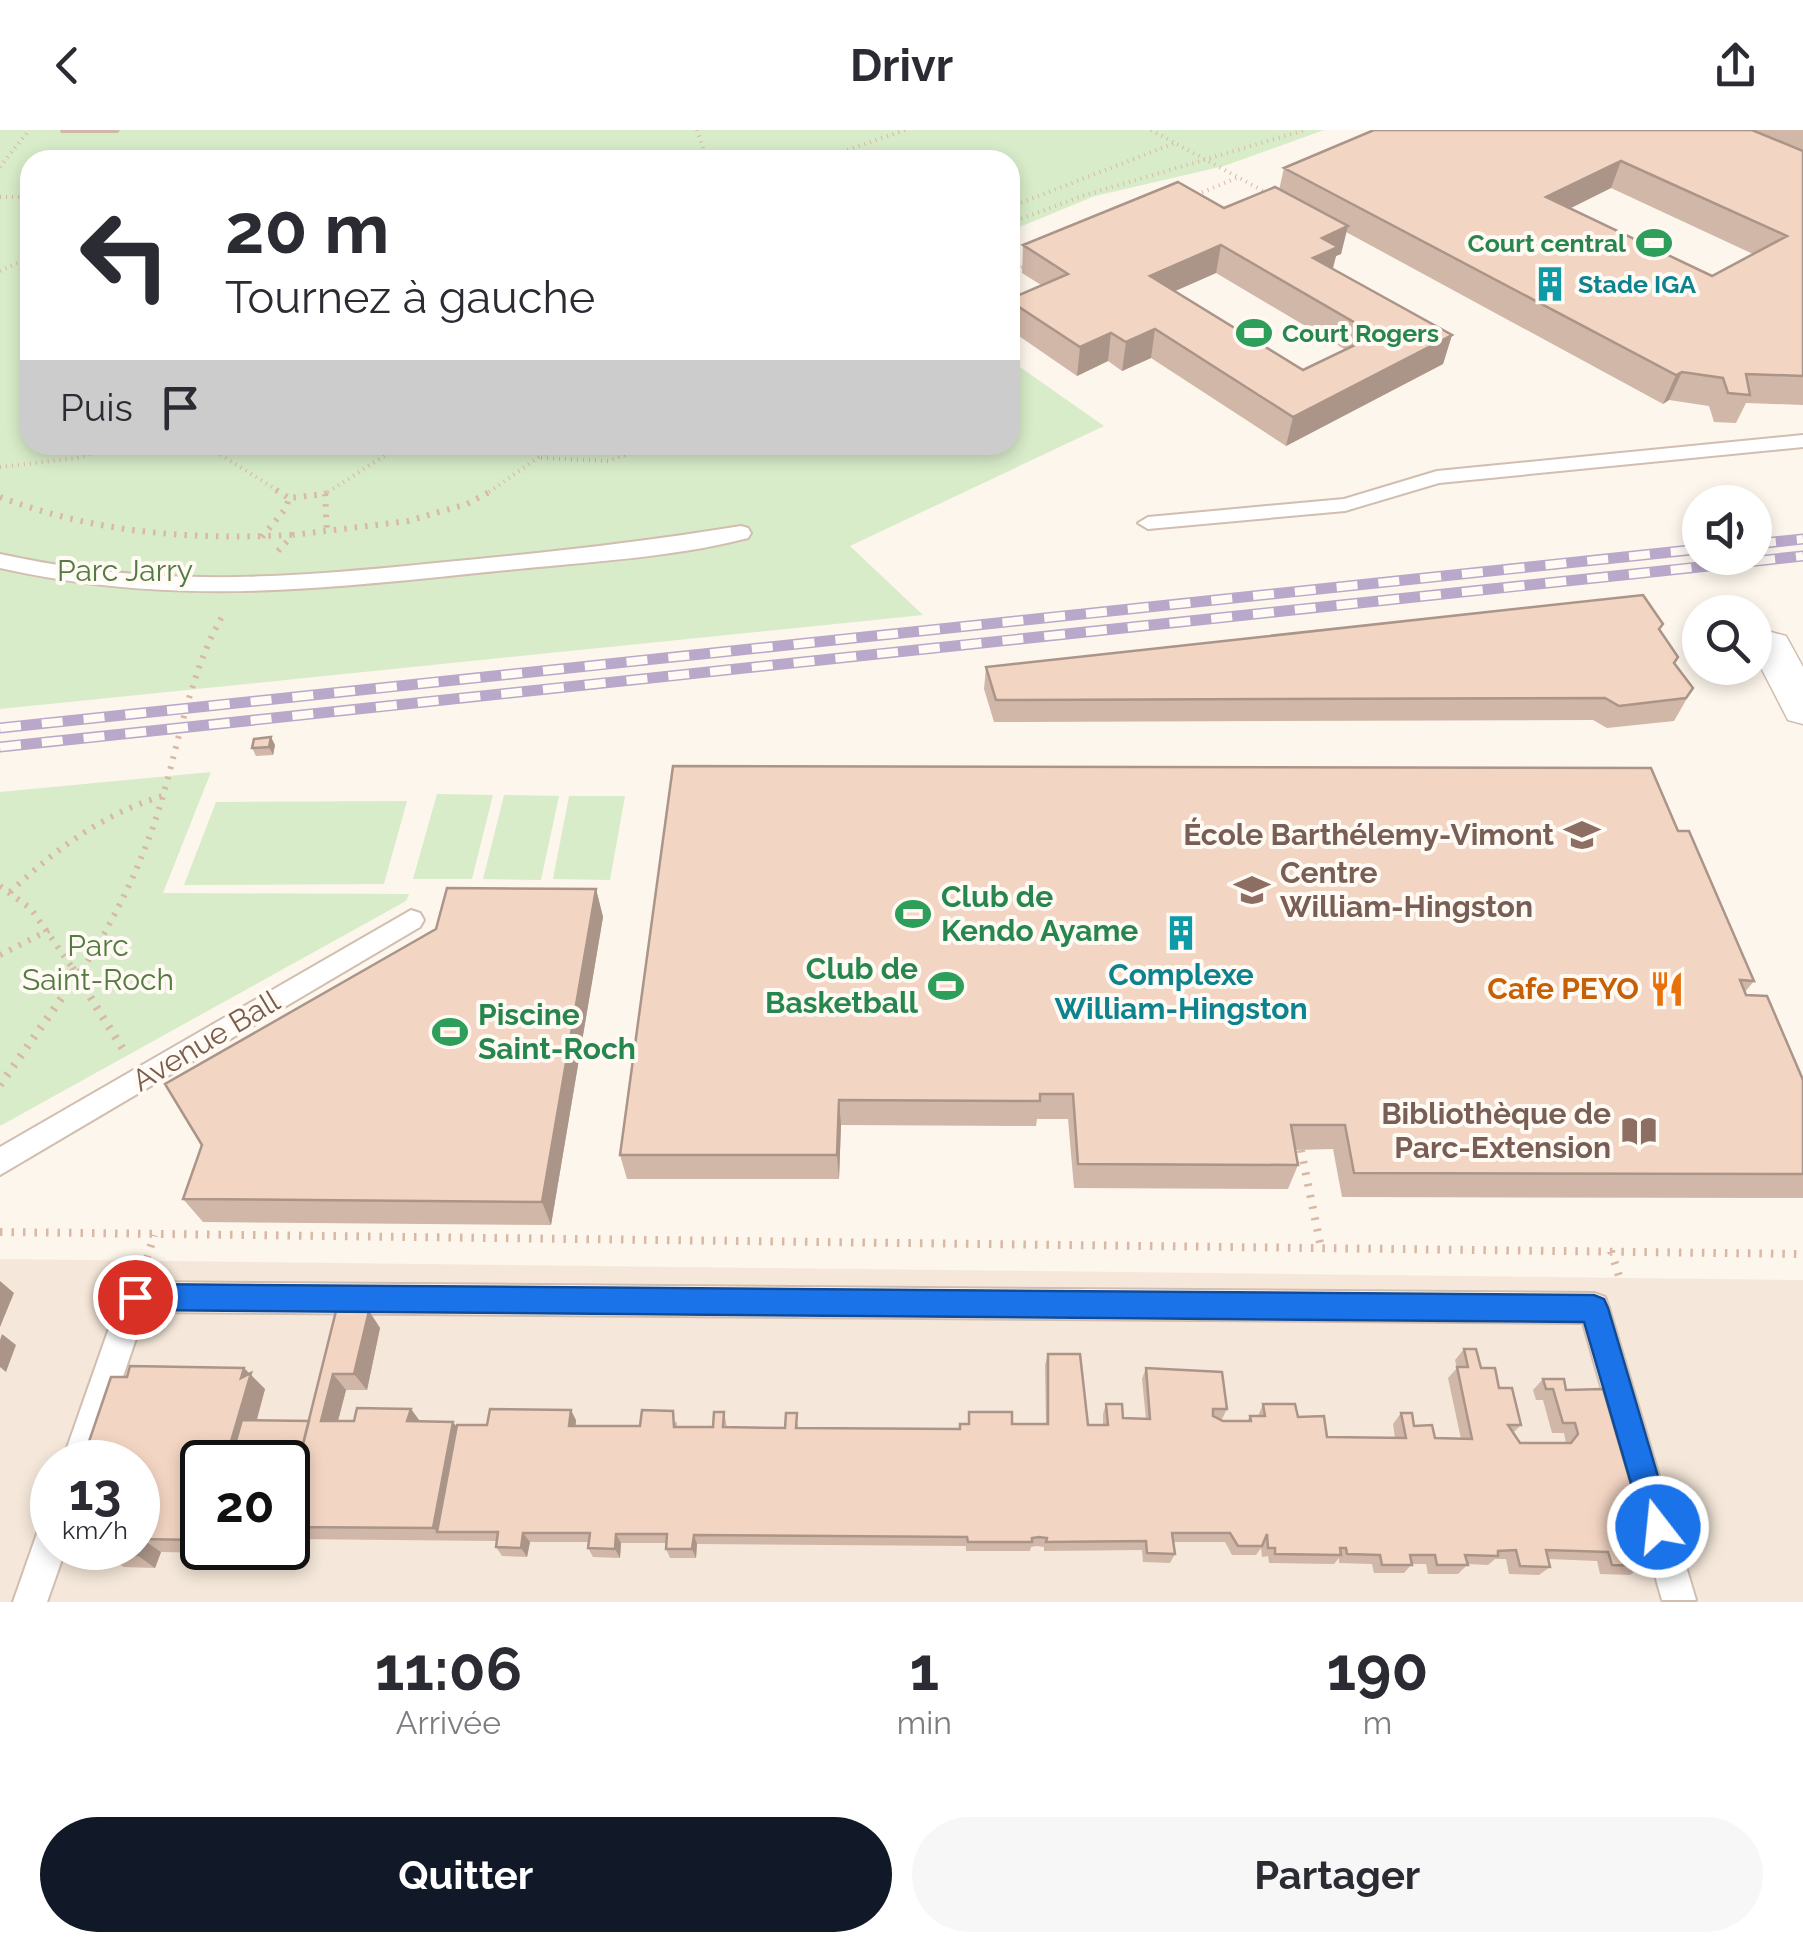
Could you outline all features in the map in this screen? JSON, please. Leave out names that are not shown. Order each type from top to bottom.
[{"type":"street","points":[[1772,648],[1803,710]]},
{"type":"lane","points":[[1148,523],[1345,505],[1436,477],[1803,441]]},
{"type":"lane","points":[[0,561],[59,576],[131,586],[241,588],[641,550],[741,533]]},
{"type":"lane","name":"Avenue Ball","points":[[0,1162],[412,920]]},
{"type":"lane","points":[[86,1440],[135,1297],[1594,1308],[1679,1600]]},
{"type":"lane","points":[[30,1602],[41,1570]]},
{"type":"path","points":[[0,167],[29,130]]},
{"type":"path","points":[[848,150],[905,130]]},
{"type":"path","points":[[1152,130],[1267,192]]},
{"type":"path","points":[[1020,220],[1076,196],[1210,162],[1305,130]]},
{"type":"path","points":[[1020,203],[1174,142]]},
{"type":"path","points":[[1186,199],[1238,177]]},
{"type":"path","points":[[1062,187],[1076,196]]},
{"type":"path","points":[[1020,268],[1028,265]]},
{"type":"path","points":[[0,467],[85,455]]},
{"type":"path","points":[[221,455],[289,498],[325,494],[385,455]]},
{"type":"path","points":[[0,497],[74,521],[134,531],[262,538],[327,534],[408,520],[467,504],[544,455]]},
{"type":"path","points":[[541,458],[608,461],[626,455]]},
{"type":"path","points":[[325,494],[327,534]]},
{"type":"path","points":[[262,538],[286,508],[289,498]]},
{"type":"path","points":[[0,1084],[78,981],[124,901],[163,796],[206,641],[241,588],[293,536]]},
{"type":"path","points":[[10,892],[76,835],[117,812],[163,796]]},
{"type":"path","points":[[0,886],[49,930],[142,1079]]},
{"type":"path","points":[[0,955],[49,930]]},
{"type":"path","points":[[1301,1150],[1321,1248]]},
{"type":"path","points":[[0,1232],[1803,1254]]},
{"type":"shaded area","points":[[0,1259],[1803,1280],[1803,1602],[0,1602]]},
{"type":"green space","name":"Parc Jarry","points":[[0,130],[1324,130],[1224,166],[1095,196],[1020,227],[1020,150],[20,150],[20,455],[1020,455],[1020,367],[1104,426],[850,546],[923,615],[0,709]]},
{"type":"green space","name":"Parc Saint-Roch","points":[[211,772],[163,893],[409,894],[406,901],[0,1126],[0,792]]},
{"type":"green space","points":[[437,794],[493,795],[472,879],[413,879]]},
{"type":"green space","points":[[504,795],[559,796],[541,880],[483,879]]},
{"type":"green space","points":[[569,796],[625,796],[610,880],[553,879]]},
{"type":"green space","points":[[407,801],[384,884],[184,885],[216,802]]},
{"type":"building","name":"Stade IGA","points":[[1374,130],[1752,130],[1803,151],[1803,376],[1746,374],[1750,395],[1728,393],[1723,378],[1682,372],[1676,375],[1284,168]],"holes":[[[1621,161],[1787,236],[1712,276],[1546,197]]]},
{"type":"building","points":[[1178,182],[1224,208],[1275,187],[1348,226],[1322,238],[1338,247],[1313,258],[1452,335],[1293,417],[1155,329],[1126,342],[1111,333],[1080,347],[1020,308],[1020,295],[1068,274],[1023,245]],"holes":[[[1221,245],[1376,335],[1303,370],[1150,276]]]},
{"type":"building","points":[[1643,595],[1663,624],[1659,629],[1678,657],[1674,663],[1682,674],[1682,685],[1693,688],[1686,698],[1619,706],[1605,698],[996,700],[986,667]]},
{"type":"building","points":[[271,737],[269,747],[252,748],[254,739]]},
{"type":"building","name":"Complexe William-Hingston","points":[[673,766],[1651,768],[1678,831],[1689,831],[1754,981],[1740,980],[1746,995],[1767,996],[1803,1080],[1803,1174],[1354,1173],[1345,1125],[1291,1125],[1298,1165],[1078,1164],[1073,1094],[1040,1094],[1040,1101],[839,1100],[837,1155],[620,1155]]},
{"type":"building","name":"Piscine Saint-Roch","points":[[447,888],[596,889],[542,1202],[183,1199],[202,1145],[165,1084],[436,929]]},
{"type":"building","points":[[336,1311],[369,1311],[354,1374],[333,1374],[321,1421],[354,1421],[357,1408],[411,1409],[407,1421],[453,1422],[433,1528],[310,1527],[310,1440],[304,1440]]},
{"type":"building","points":[[1464,1349],[1476,1349],[1481,1368],[1495,1368],[1499,1388],[1512,1388],[1521,1425],[1508,1425],[1520,1443],[1571,1443],[1578,1434],[1575,1423],[1563,1423],[1553,1389],[1546,1389],[1543,1379],[1564,1379],[1566,1390],[1603,1389],[1651,1553],[1639,1553],[1643,1566],[1612,1565],[1608,1552],[1546,1550],[1550,1567],[1520,1566],[1516,1550],[1498,1551],[1498,1556],[1465,1555],[1468,1565],[1437,1565],[1435,1555],[1410,1555],[1412,1565],[1382,1565],[1380,1555],[1347,1554],[1346,1548],[1340,1548],[1341,1555],[1275,1554],[1275,1548],[1268,1548],[1267,1534],[1262,1546],[1238,1546],[1230,1533],[1172,1533],[1175,1554],[1147,1553],[1146,1541],[1046,1542],[1047,1538],[1039,1537],[1032,1538],[1032,1542],[968,1542],[967,1537],[694,1535],[692,1549],[666,1549],[667,1534],[616,1534],[615,1549],[588,1548],[590,1533],[523,1533],[521,1548],[496,1547],[498,1532],[437,1532],[457,1425],[487,1425],[490,1409],[571,1410],[569,1426],[640,1426],[642,1410],[673,1411],[674,1427],[713,1427],[714,1412],[724,1412],[723,1427],[785,1428],[786,1413],[797,1413],[796,1428],[960,1429],[960,1424],[969,1424],[969,1412],[1012,1412],[1012,1424],[1048,1424],[1048,1354],[1080,1354],[1088,1425],[1108,1425],[1106,1404],[1122,1404],[1123,1418],[1150,1419],[1146,1368],[1222,1372],[1227,1409],[1213,1409],[1213,1416],[1223,1421],[1251,1421],[1250,1416],[1265,1416],[1263,1404],[1295,1404],[1298,1417],[1324,1416],[1327,1437],[1406,1438],[1401,1413],[1412,1413],[1414,1426],[1432,1425],[1435,1438],[1472,1439],[1457,1367],[1468,1367]]},
{"type":"building","points":[[130,1366],[244,1368],[241,1378],[251,1373],[231,1440],[180,1440],[180,1540],[160,1539],[160,1440],[90,1440],[111,1377],[127,1377]]},
{"type":"building","points":[[242,1420],[309,1421],[304,1440],[236,1440]]},
{"type":"railway","points":[[1772,542],[1803,539]]},
{"type":"railway","points":[[0,728],[1682,551]]},
{"type":"railway","points":[[0,747],[1803,556]]},
{"type":"place","name":"Court central","points":[[1654,243]]},
{"type":"place","name":"Stade IGA","points":[[1550,284]]},
{"type":"place","name":"Court Rogers","points":[[1254,333]]},
{"type":"place","name":"École Barthélemy-Vimont","points":[[1582,835]]},
{"type":"place","name":"Centre William-Hingston","points":[[1252,890]]},
{"type":"place","name":"Club de Kendo Ayame","points":[[913,914]]},
{"type":"place","name":"Complexe William-Hingston","points":[[1181,933]]},
{"type":"place","name":"Club de Basketball","points":[[946,986]]},
{"type":"place","name":"Cafe PEYO","points":[[1667,989]]},
{"type":"place","name":"Piscine Saint-Roch","points":[[450,1032]]},
{"type":"place","name":"Bibliothèque de Parc-Extension","points":[[1639,1131]]},
{"type":"route","points":[[135,1297],[1594,1308],[1658,1527]]}]
